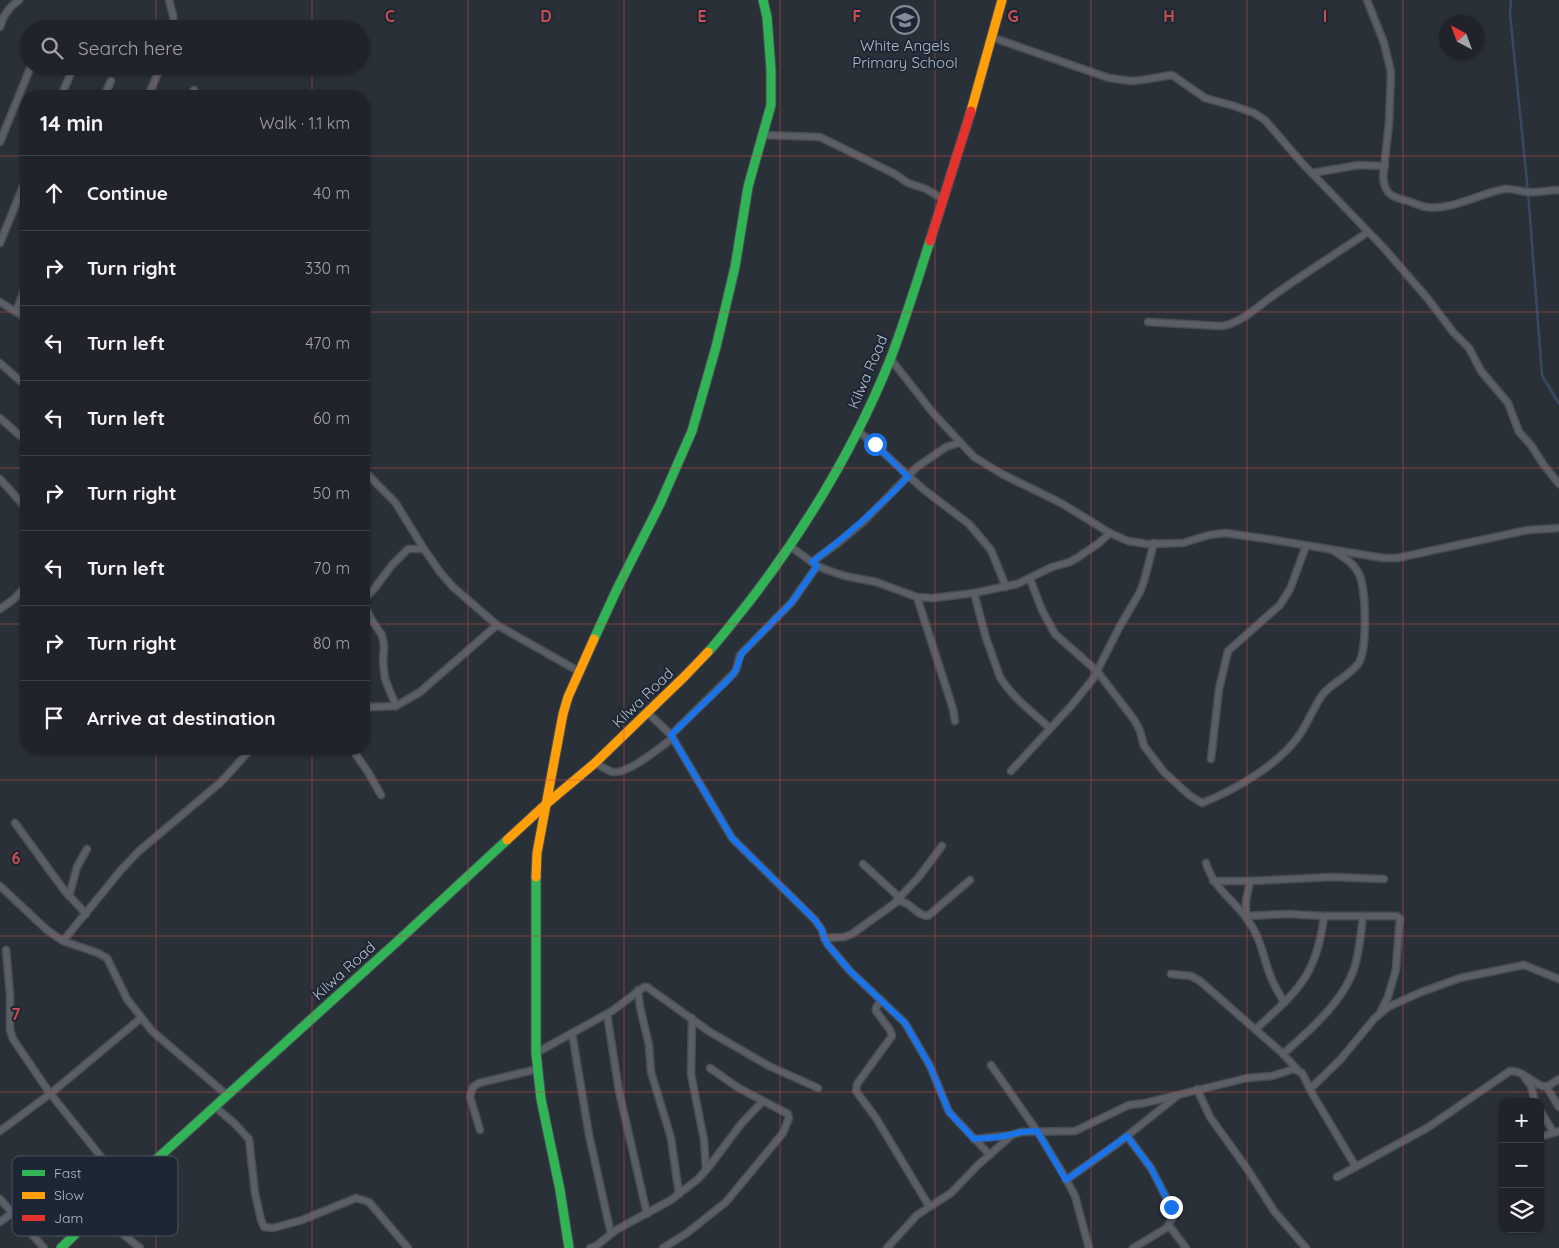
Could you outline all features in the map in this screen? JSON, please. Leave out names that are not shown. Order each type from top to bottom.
[{"type":"main road","points":[[569,1248],[560,1190],[541,1099],[536,1053],[538,961],[537,853],[563,714],[617,588],[660,504],[692,431],[716,347],[735,267],[748,186],[771,105],[772,94],[766,7],[763,0]]},
{"type":"main road","name":"Kilwa Road","points":[[160,1156],[648,713],[718,640],[762,585],[790,546],[833,478],[858,431],[890,360],[970,117],[1002,0]]},
{"type":"main road","name":"Kilwa Road","points":[[60,1248],[73,1236]]},
{"type":"street","points":[[0,27],[2,17],[20,0]]},
{"type":"street","points":[[168,0],[173,20]]},
{"type":"street","points":[[1367,0],[1384,43],[1391,72],[1389,123],[1383,177],[1388,194],[1395,198],[1427,207],[1454,204],[1505,189],[1528,192],[1559,190]]},
{"type":"street","points":[[991,37],[1109,78],[1131,81],[1174,76],[1205,98],[1254,113],[1265,120],[1399,265],[1453,332],[1471,350],[1480,371],[1508,403],[1519,432],[1532,445],[1543,464],[1559,484]]},
{"type":"street","points":[[21,90],[27,75]]},
{"type":"street","points":[[64,90],[70,75]]},
{"type":"street","points":[[150,90],[156,75]]},
{"type":"street","points":[[107,90],[111,81]]},
{"type":"street","points":[[0,142],[20,93]]},
{"type":"street","points":[[763,135],[820,138],[943,199]]},
{"type":"street","points":[[1312,173],[1359,165],[1385,166]]},
{"type":"street","points":[[0,243],[20,193]]},
{"type":"street","points":[[1148,322],[1221,326],[1232,324],[1368,232]]},
{"type":"street","points":[[16,312],[20,301]]},
{"type":"street","points":[[0,302],[20,314]]},
{"type":"street","points":[[890,360],[933,414],[974,457],[1002,474],[1061,503],[1110,533],[1137,543],[1183,543],[1225,533],[1383,558],[1397,558],[1528,530],[1559,528]]},
{"type":"street","points":[[0,363],[20,381]]},
{"type":"street","points":[[0,418],[20,436]]},
{"type":"street","points":[[858,431],[875,444],[908,477],[969,524],[991,550],[1006,587]]},
{"type":"street","points":[[595,762],[613,772],[622,770],[637,764],[672,736],[734,673],[742,653],[792,602],[815,564],[863,522],[920,466],[944,448],[959,443]]},
{"type":"street","points":[[370,478],[395,502],[424,549],[453,588],[497,625],[580,672]]},
{"type":"street","points":[[0,479],[20,501]]},
{"type":"street","points":[[790,546],[815,564],[845,576],[876,582],[918,597],[932,598],[1006,587],[1030,579],[1052,567],[1077,558],[1110,533]]},
{"type":"street","points":[[1011,771],[1071,706],[1093,679],[1140,592],[1154,543]]},
{"type":"street","points":[[1211,759],[1219,689],[1228,651],[1280,605],[1290,589],[1306,546]]},
{"type":"street","points":[[370,593],[392,565],[408,549],[424,549]]},
{"type":"street","points":[[1030,579],[1042,610],[1055,634],[1097,670],[1135,721],[1144,746],[1164,772],[1182,790],[1200,803],[1217,797],[1248,781],[1287,750],[1301,733],[1323,694],[1359,662],[1364,632],[1363,585],[1356,568],[1332,550]]},
{"type":"street","points":[[0,609],[20,592]]},
{"type":"street","points":[[974,593],[986,638],[1000,677],[1022,702],[1050,728]]},
{"type":"street","points":[[918,597],[955,720]]},
{"type":"street","points":[[370,615],[382,634],[385,679],[396,706]]},
{"type":"street","points":[[370,707],[396,706],[428,687],[497,625]]},
{"type":"street","points":[[648,713],[672,736],[732,838],[815,920],[822,930],[824,938],[850,971],[905,1023],[930,1066],[949,1112],[990,1155]]},
{"type":"street","points":[[63,941],[139,851],[221,782],[246,755]]},
{"type":"street","points":[[356,755],[381,795]]},
{"type":"street","points":[[15,823],[40,859],[86,914]]},
{"type":"street","points":[[824,938],[844,937],[852,934],[879,916],[898,900],[918,878],[942,846]]},
{"type":"street","points":[[70,896],[77,867],[87,849]]},
{"type":"street","points":[[1206,863],[1213,880],[1251,924],[1259,940],[1273,982],[1284,1002]]},
{"type":"street","points":[[863,864],[898,900],[922,915],[928,916],[940,908],[970,880]]},
{"type":"street","points":[[1213,880],[1250,881],[1332,877],[1384,879]]},
{"type":"street","points":[[1245,916],[1250,881]]},
{"type":"street","points":[[0,886],[41,924],[63,941],[107,958],[127,999],[152,1031],[227,1095]]},
{"type":"street","points":[[1245,916],[1289,914],[1396,916],[1400,919],[1396,969],[1388,996],[1380,1014]]},
{"type":"street","points":[[1256,1029],[1296,991],[1310,970],[1322,936],[1324,916]]},
{"type":"street","points":[[1283,1054],[1321,1019],[1333,1005],[1346,984],[1356,962],[1362,916]]},
{"type":"street","points":[[6,950],[11,1034],[50,1094],[100,1156]]},
{"type":"street","points":[[1310,1088],[1340,1060],[1370,1023],[1380,1014],[1419,993],[1472,975],[1524,966],[1559,979]]},
{"type":"street","points":[[1171,974],[1191,976],[1200,981],[1256,1029],[1302,1073],[1356,1167]]},
{"type":"street","points":[[536,1053],[607,1014],[620,1006],[642,987],[647,987],[710,1032],[758,1060],[818,1088]]},
{"type":"street","points":[[638,990],[649,1045],[651,1072],[672,1138],[679,1194]]},
{"type":"street","points":[[881,1000],[876,1011],[890,1030],[892,1036],[857,1084],[856,1090],[879,1123],[929,1206]]},
{"type":"street","points":[[607,1014],[619,1090],[647,1214]]},
{"type":"street","points":[[0,1131],[50,1094],[141,1018]]},
{"type":"street","points":[[692,1018],[691,1074],[704,1140],[706,1170]]},
{"type":"street","points":[[572,1034],[589,1135],[611,1234]]},
{"type":"street","points":[[991,1065],[1037,1131],[1075,1196],[1089,1248]]},
{"type":"street","points":[[663,1248],[687,1233],[726,1202],[783,1133],[789,1118],[788,1115],[737,1087],[710,1068]]},
{"type":"street","points":[[480,1130],[470,1097],[473,1087],[479,1083],[538,1069]]},
{"type":"street","points":[[974,1139],[1012,1135],[1021,1132],[1075,1131],[1129,1105],[1145,1103],[1247,1078],[1272,1076],[1290,1069],[1297,1069]]},
{"type":"street","points":[[1338,1177],[1444,1118],[1506,1074],[1513,1071],[1522,1073],[1537,1084],[1546,1086],[1559,1079]]},
{"type":"street","points":[[1522,1073],[1531,1086],[1534,1098]]},
{"type":"street","points":[[1546,1086],[1559,1106]]},
{"type":"street","points":[[1197,1089],[1210,1117],[1248,1170],[1278,1218],[1306,1248]]},
{"type":"street","points":[[1066,1180],[1127,1136],[1180,1094]]},
{"type":"street","points":[[590,1248],[679,1194],[698,1179],[741,1124],[763,1101]]},
{"type":"street","points":[[214,1106],[234,1123],[248,1139],[255,1193],[264,1226],[273,1228],[302,1220],[356,1198],[361,1198],[369,1202],[377,1210],[405,1247]]},
{"type":"street","points":[[1544,1115],[1557,1132],[1544,1136]]},
{"type":"street","points":[[887,1248],[910,1222],[929,1206],[951,1194],[978,1165],[1012,1135]]},
{"type":"street","points":[[1127,1136],[1151,1168],[1174,1215],[1167,1227],[1133,1248]]},
{"type":"street","points":[[0,1200],[12,1213],[0,1222]]},
{"type":"street","points":[[1167,1227],[1171,1228],[1186,1248]]},
{"type":"street","points":[[33,1236],[44,1248]]},
{"type":"street","points":[[126,1236],[140,1248]]},
{"type":"waterway","points":[[1511,0],[1510,14],[1528,192],[1542,375],[1559,404]]},
{"type":"traffic: fast","points":[[594,639],[660,504],[692,431],[716,347],[735,267],[748,187],[771,105],[771,70],[767,17],[763,0]]},
{"type":"traffic: fast","points":[[708,652],[770,574],[828,486],[845,455],[890,360],[930,241]]},
{"type":"traffic: fast","points":[[160,1156],[507,840]]},
{"type":"traffic: fast","points":[[536,877],[536,1053],[541,1099],[560,1190],[569,1248]]},
{"type":"traffic: fast","points":[[61,1248],[73,1236]]},
{"type":"traffic: slow","points":[[971,111],[1002,0]]},
{"type":"traffic: slow","points":[[536,877],[537,853],[563,714],[568,697],[594,639]]},
{"type":"traffic: slow","points":[[507,840],[595,763],[708,652]]},
{"type":"traffic: jam","points":[[930,241],[971,111]]},
{"type":"place","name":"White Angels Primary School","points":[[905,20]]},
{"type":"route","points":[[875,444],[908,477],[863,522],[812,562],[817,566],[792,602],[740,655],[736,670],[729,679],[671,735],[732,838],[815,920],[822,930],[828,945],[850,971],[905,1023],[930,1066],[949,1112],[974,1139],[1037,1131],[1066,1180],[1127,1136],[1151,1168],[1171,1207]]}]
